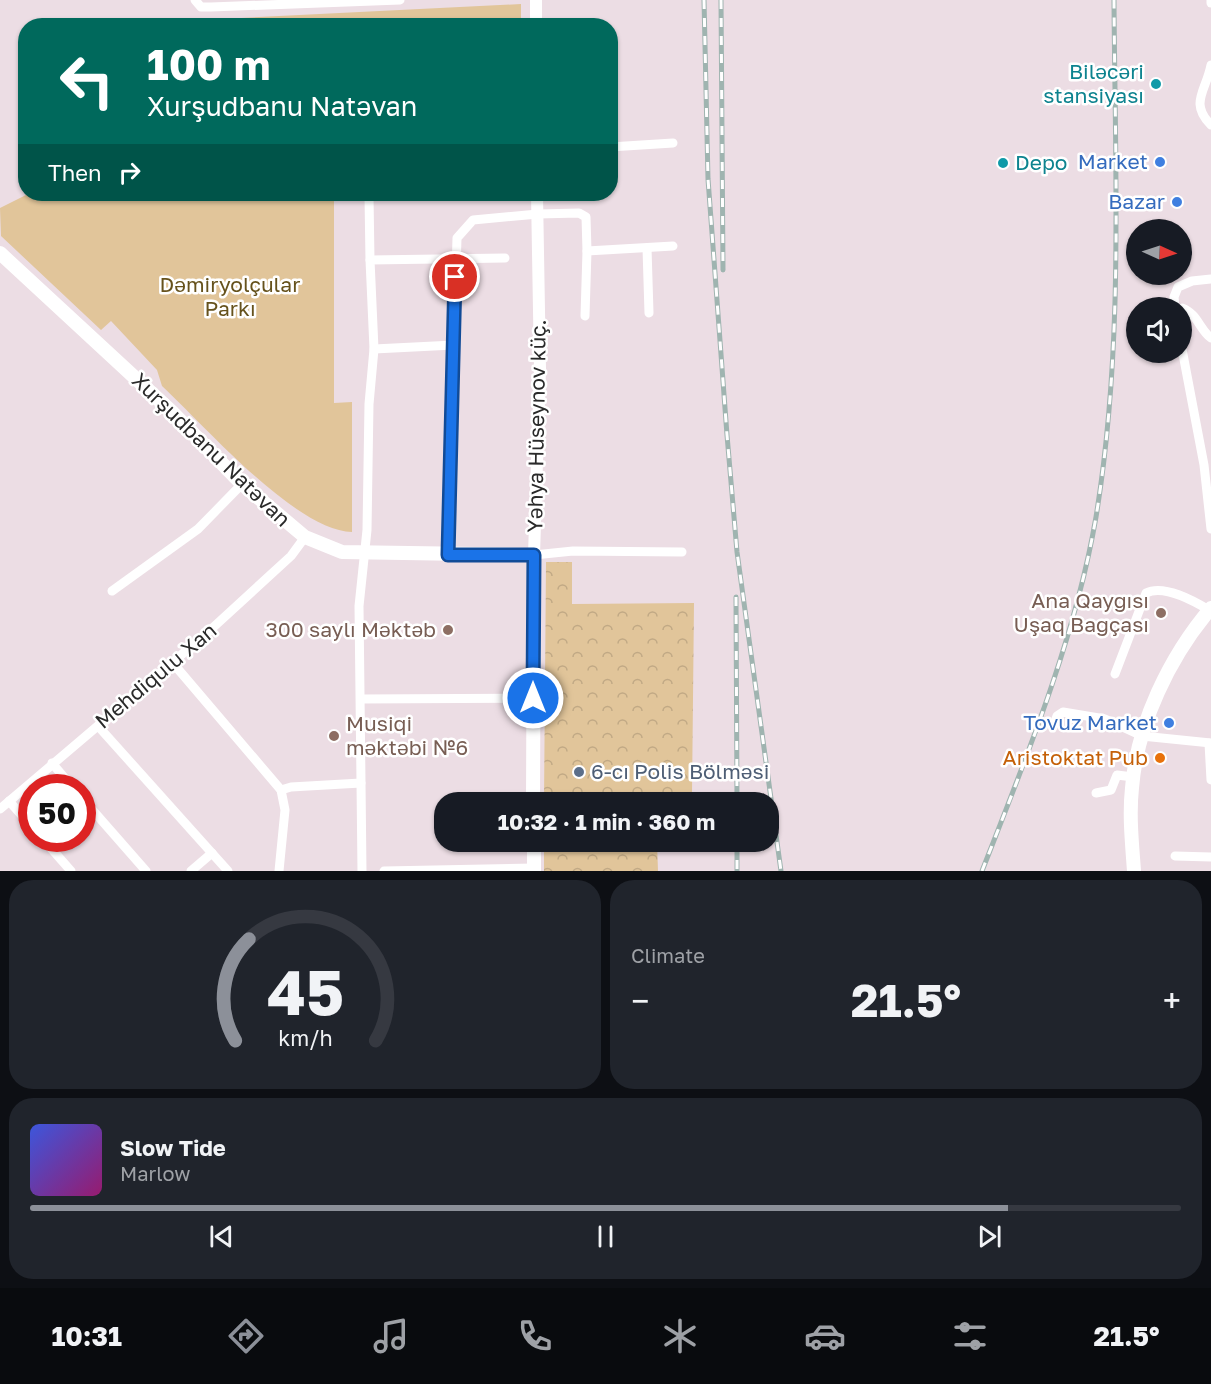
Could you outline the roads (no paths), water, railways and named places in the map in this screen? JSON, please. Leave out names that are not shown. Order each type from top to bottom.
[{"type":"main road","name":"Xurşudbanu Natəvan","points":[[0,253],[172,412],[242,484],[305,537],[333,549],[363,553],[534,555]]},
{"type":"main road","name":"Yəhya Hüseynov küç.","points":[[533,792],[534,555]]},
{"type":"main road","points":[[1134,871],[1131,806],[1133,777],[1142,736],[1172,668],[1210,609]]},
{"type":"main road","points":[[534,852],[534,870]]},
{"type":"street","points":[[195,0],[201,7],[400,0]]},
{"type":"street","points":[[536,0],[536,18]]},
{"type":"street","points":[[1211,65],[1199,106],[1204,118],[1211,125]]},
{"type":"street","points":[[618,146],[673,142]]},
{"type":"street","points":[[362,871],[359,606],[367,530],[369,404],[374,349],[369,201]]},
{"type":"street","name":"Yəhya Hüseynov küç.","points":[[534,555],[540,369],[537,201]]},
{"type":"street","points":[[448,555],[454,259],[457,238],[473,220],[538,214],[583,214],[586,217],[587,251],[585,316]]},
{"type":"street","points":[[587,251],[673,246]]},
{"type":"street","points":[[647,248],[649,313]]},
{"type":"street","points":[[370,260],[505,258]]},
{"type":"street","points":[[1176,297],[1175,291],[1183,284],[1211,279]]},
{"type":"street","points":[[1192,314],[1196,316],[1203,331],[1211,338]]},
{"type":"street","points":[[374,349],[454,345]]},
{"type":"street","points":[[1185,363],[1204,465],[1211,529]]},
{"type":"street","points":[[112,591],[198,529],[242,484]]},
{"type":"street","name":"Mehdiqulu Xan","points":[[0,809],[172,662],[291,556],[305,537]]},
{"type":"street","points":[[534,555],[573,551],[682,552]]},
{"type":"street","points":[[1115,674],[1146,593],[1155,591],[1185,596],[1210,609]]},
{"type":"street","points":[[172,662],[281,790],[285,810],[279,871]]},
{"type":"street","points":[[361,699],[533,698]]},
{"type":"street","points":[[1053,727],[1059,713],[1063,712],[1105,719],[1142,736],[1210,743],[1211,780]]},
{"type":"street","points":[[98,726],[228,871]]},
{"type":"street","points":[[52,763],[61,774]]},
{"type":"street","points":[[1096,793],[1111,790],[1117,775],[1133,777]]},
{"type":"street","points":[[281,790],[291,787],[361,783]]},
{"type":"street","points":[[9,801],[18,811]]},
{"type":"street","points":[[96,814],[146,871]]},
{"type":"street","points":[[54,852],[70,871]]},
{"type":"street","points":[[191,871],[212,853]]},
{"type":"street","points":[[1175,856],[1211,857]]},
{"type":"street","points":[[384,871],[534,870]]},
{"type":"railway","points":[[704,0],[708,179],[737,552],[781,871]]},
{"type":"railway","points":[[721,0],[723,270]]},
{"type":"railway","points":[[982,871],[1063,652],[1076,608],[1096,517],[1105,453],[1114,324],[1116,259],[1114,0]]},
{"type":"railway","points":[[736,597],[737,792]]},
{"type":"railway","points":[[737,852],[737,871]]},
{"type":"place","name":"Biləcəri stansiyası","points":[[1156,84]]},
{"type":"place","name":"Market","points":[[1160,162]]},
{"type":"place","name":"Depo","points":[[1003,163]]},
{"type":"place","name":"Bazar","points":[[1177,202]]},
{"type":"place","name":"Ana Qayğısı Uşaq Bağçası","points":[[1161,613]]},
{"type":"place","name":"300 saylı Məktəb","points":[[448,630]]},
{"type":"place","name":"Tovuz Market","points":[[1169,723]]},
{"type":"place","name":"Musiqi məktəbi №6","points":[[334,736]]},
{"type":"place","name":"Aristoktat Pub","points":[[1160,758]]},
{"type":"place","name":"6-cı Polis Bölməsi","points":[[579,772]]},
{"type":"park label","name":"Dəmiryolçular Parkı","points":[[230,297]]}]
